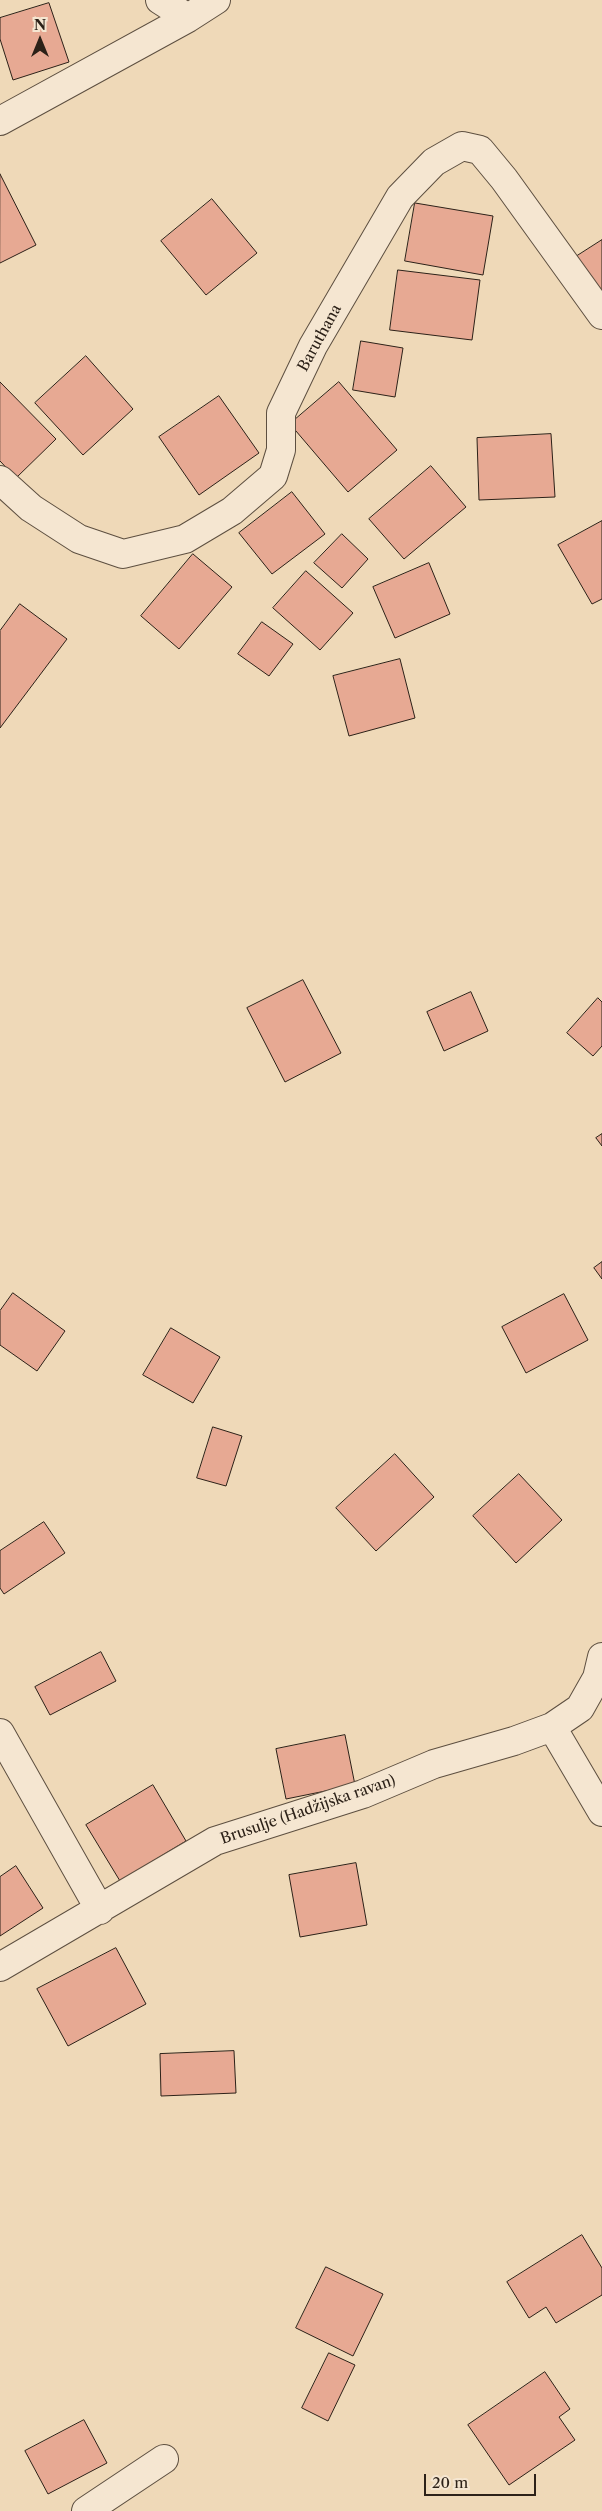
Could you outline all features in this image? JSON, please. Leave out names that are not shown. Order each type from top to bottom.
[{"type":"street","points":[[160,0],[188,18]]},
{"type":"street","points":[[0,121],[188,18],[216,0]]},
{"type":"street","name":"Baruthana","points":[[0,480],[31,508],[79,538],[123,554],[185,539],[232,511],[273,476],[281,450],[281,412],[313,346],[400,197],[434,162],[462,146],[480,150],[486,157],[602,315]]},
{"type":"street","name":"Brusulje (Hadžijska ravan)","points":[[0,1967],[100,1910],[216,1840],[363,1794],[434,1764],[514,1742],[552,1727],[580,1708],[597,1678],[602,1657]]},
{"type":"street","points":[[552,1727],[602,1812]]},
{"type":"street","points":[[0,1733],[100,1910]]},
{"type":"street","points":[[86,2511],[164,2459]]},
{"type":"building","points":[[49,3],[69,62],[13,80],[0,39],[0,18]]},
{"type":"building","points":[[0,174],[36,245],[0,263]]},
{"type":"building","points":[[212,199],[257,253],[206,295],[161,241]]},
{"type":"building","points":[[415,203],[493,216],[483,275],[405,261]]},
{"type":"building","points":[[602,240],[602,301],[574,258]]},
{"type":"building","points":[[398,270],[480,280],[472,340],[390,330]]},
{"type":"building","points":[[361,341],[403,348],[395,397],[353,390]]},
{"type":"building","points":[[86,356],[133,409],[83,455],[35,403]]},
{"type":"building","points":[[0,382],[56,439],[16,478],[0,461]]},
{"type":"building","points":[[339,382],[397,450],[348,492],[290,424]]},
{"type":"building","points":[[219,396],[259,453],[199,495],[159,437]]},
{"type":"building","points":[[551,434],[555,497],[479,500],[477,438]]},
{"type":"building","points":[[431,466],[466,507],[404,559],[369,519]]},
{"type":"building","points":[[292,492],[325,534],[272,574],[239,533]]},
{"type":"building","points":[[602,521],[602,599],[592,604],[558,545]]},
{"type":"building","points":[[342,534],[368,559],[342,588],[314,563]]},
{"type":"building","points":[[193,554],[232,587],[179,649],[141,616]]},
{"type":"building","points":[[429,563],[450,614],[395,638],[373,587]]},
{"type":"building","points":[[306,571],[353,613],[320,650],[273,608]]},
{"type":"building","points":[[20,604],[67,639],[0,728],[0,631]]},
{"type":"building","points":[[262,622],[293,644],[269,676],[238,654]]},
{"type":"building","points":[[400,659],[415,718],[349,736],[333,676]]},
{"type":"building","points":[[303,980],[341,1053],[285,1082],[247,1008]]},
{"type":"building","points":[[471,992],[488,1031],[444,1051],[427,1012]]},
{"type":"building","points":[[598,998],[602,1002],[602,1046],[593,1056],[567,1033]]},
{"type":"building","points":[[602,1134],[602,1146],[596,1138]]},
{"type":"building","points":[[602,1262],[602,1279],[594,1268]]},
{"type":"building","points":[[13,1293],[65,1331],[37,1371],[0,1345],[0,1311]]},
{"type":"building","points":[[564,1294],[588,1340],[526,1373],[502,1327]]},
{"type":"building","points":[[171,1328],[220,1357],[193,1403],[143,1375]]},
{"type":"building","points":[[213,1427],[242,1436],[226,1486],[197,1478]]},
{"type":"building","points":[[395,1454],[434,1497],[376,1551],[336,1508]]},
{"type":"building","points":[[519,1474],[562,1520],[516,1563],[473,1516]]},
{"type":"building","points":[[44,1522],[65,1553],[4,1594],[0,1588],[0,1551]]},
{"type":"building","points":[[101,1652],[116,1681],[50,1715],[35,1687]]},
{"type":"building","points":[[345,1735],[355,1785],[286,1799],[276,1749]]},
{"type":"building","points":[[153,1785],[186,1841],[120,1881],[86,1825]]},
{"type":"building","points":[[356,1863],[367,1925],[300,1937],[289,1875]]},
{"type":"building","points":[[16,1866],[43,1908],[0,1936],[0,1877]]},
{"type":"building","points":[[116,1948],[146,2004],[68,2046],[37,1989]]},
{"type":"building","points":[[234,2051],[236,2093],[161,2096],[160,2054]]},
{"type":"building","points":[[582,2235],[602,2268],[602,2295],[556,2323],[546,2307],[529,2318],[507,2282]]},
{"type":"building","points":[[326,2267],[383,2294],[353,2356],[296,2328]]},
{"type":"building","points":[[329,2353],[355,2365],[328,2421],[302,2408]]},
{"type":"building","points":[[545,2372],[570,2409],[559,2417],[575,2440],[509,2485],[468,2425]]},
{"type":"building","points":[[84,2420],[107,2463],[48,2494],[25,2451]]}]
